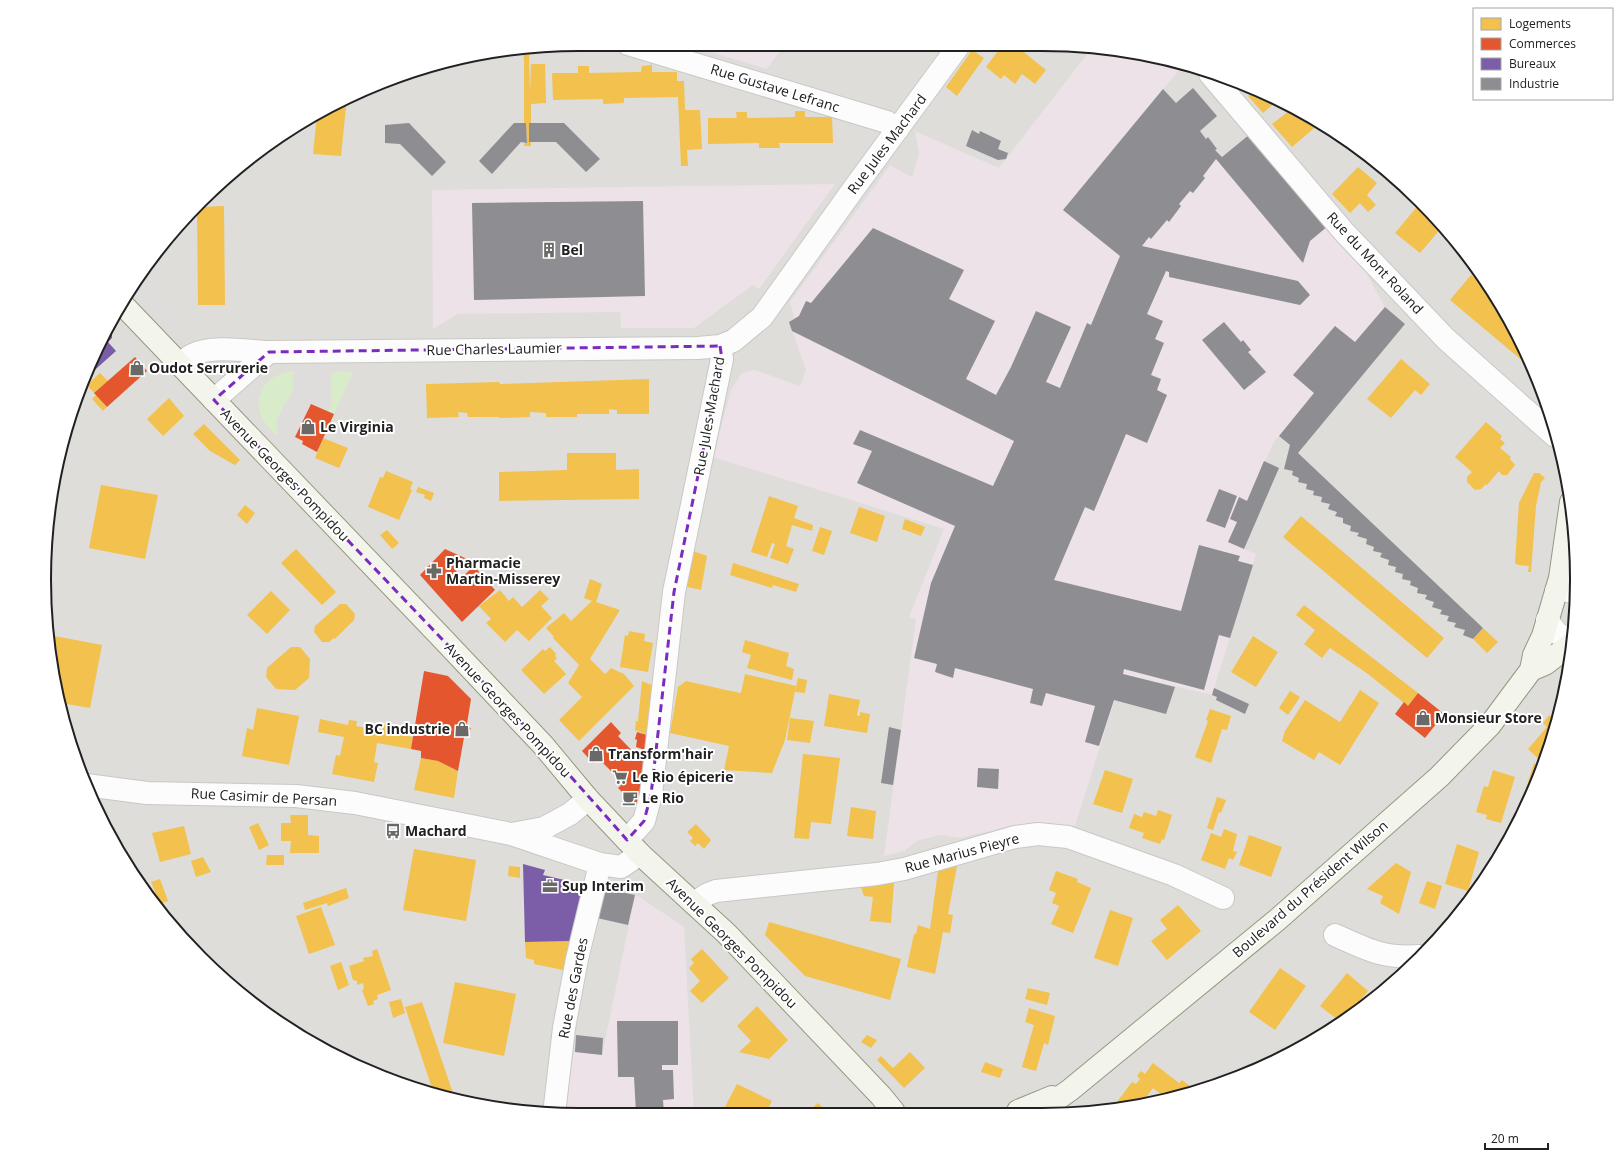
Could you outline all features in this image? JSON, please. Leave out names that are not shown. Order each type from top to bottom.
[{"type":"main road","name":"Avenue Georges Pompidou","points":[[126,308],[543,745],[588,799],[633,847],[726,934],[886,1106],[898,1105],[901,1108]]},
{"type":"main road","name":"Boulevard du Président Wilson","points":[[1044,1108],[1070,1090],[1277,920],[1439,777],[1490,725],[1531,670],[1534,655],[1543,636],[1547,620],[1566,592],[1562,565],[1567,529]]},
{"type":"main road","name":"Boulevard du Président Wilson","points":[[1531,670],[1545,664],[1565,648]]},
{"type":"main road","name":"Boulevard du Président Wilson","points":[[1057,1108],[1070,1090]]},
{"type":"main road","points":[[1025,1108],[1070,1090]]},
{"type":"street","name":"Rue Gustave Lefranc","points":[[651,51],[887,122],[898,129]]},
{"type":"street","name":"Rue Jules Machard","points":[[633,847],[644,821],[651,795],[674,592],[722,359],[720,346],[743,334],[762,317],[847,197],[955,51]]},
{"type":"street","name":"Rue du Mont Roland","points":[[1216,81],[1344,232],[1446,339],[1548,430]]},
{"type":"street","name":"Rue Charles Laumier","points":[[180,366],[192,355],[221,350],[268,352],[720,346]]},
{"type":"street","points":[[214,400],[268,352]]},
{"type":"street","points":[[1547,620],[1557,633],[1566,639]]},
{"type":"street","name":"Rue Casimir de Persan","points":[[93,786],[147,793],[296,796],[355,803],[511,834],[600,864],[621,867],[633,847]]},
{"type":"street","name":"Rue Casimir de Persan","points":[[511,834],[544,828],[570,814],[588,799]]},
{"type":"street","name":"Rue Marius Pieyre","points":[[694,903],[716,891],[878,874],[904,869],[1015,837],[1038,834],[1068,836],[1174,875],[1223,898]]},
{"type":"street","name":"Rue des Gardes","points":[[555,1107],[566,1020],[577,959],[600,864]]},
{"type":"street","points":[[1335,935],[1375,953],[1411,957]]},
{"type":"highlighted area","points":[[720,346],[722,359],[674,592],[651,795],[644,821],[627,840],[543,745],[214,400],[269,352]]},
{"type":"shaded area","points":[[580,51],[1042,51],[1076,52],[1145,61],[1211,79],[1244,91],[1306,122],[1363,160],[1390,182],[1415,206],[1439,231],[1481,286],[1499,315],[1530,377],[1552,443],[1560,476],[1569,545],[1570,580],[1569,614],[1560,683],[1542,749],[1530,782],[1499,844],[1481,873],[1439,928],[1415,953],[1390,977],[1363,999],[1306,1037],[1244,1068],[1178,1090],[1145,1098],[1076,1107],[1042,1108],[580,1108],[545,1107],[476,1098],[410,1080],[377,1068],[315,1037],[286,1019],[231,977],[206,953],[182,928],[160,901],[122,844],[91,782],[69,716],[61,683],[52,614],[52,545],[61,476],[79,410],[91,377],[106,346],[122,315],[140,286],[182,231],[231,182],[286,140],[315,122],[377,91],[443,69],[476,61],[545,52]]},
{"type":"shaded area","points":[[707,51],[780,51],[767,69]]},
{"type":"shaded area","points":[[1088,53],[1145,61],[1180,70],[1163,89],[1206,139],[1208,137],[1217,149],[1215,150],[1222,157],[1250,134],[1364,269],[1385,307],[1405,324],[1298,453],[1279,436],[1274,442],[1228,542],[1256,554],[1212,695],[1123,674],[1075,826],[1047,824],[1011,826],[960,838],[941,835],[919,840],[904,851],[884,856],[916,619],[909,617],[944,529],[713,457],[731,390],[741,374],[755,370],[800,386],[806,370],[789,322],[794,318],[790,302],[890,165],[912,177],[919,153],[915,131],[999,168]]},
{"type":"shaded area","points":[[835,184],[759,289],[753,285],[694,328],[621,328],[620,312],[458,314],[433,329],[432,190]]},
{"type":"shaded area","points":[[145,280],[184,317],[175,326],[137,291]]},
{"type":"shaded area","points":[[295,371],[331,373],[331,404],[328,411],[311,404],[294,440],[302,444],[301,447],[315,458],[309,467],[275,435],[278,433],[276,421],[293,391],[293,376]]},
{"type":"shaded area","points":[[1553,488],[1551,556],[1532,567],[1538,496]]},
{"type":"shaded area","points":[[635,895],[684,927],[694,1108],[564,1108],[572,1051],[602,1055]]},
{"type":"green space","points":[[295,371],[293,376],[293,391],[287,402],[278,433],[275,435],[261,415],[259,403],[260,395],[267,382],[279,375]]},
{"type":"green space","points":[[341,371],[353,372],[334,414],[328,411],[331,404],[331,373]]},
{"type":"building: Logements","points":[[971,51],[984,58],[957,96],[946,87]]},
{"type":"building: Logements","points":[[998,51],[1022,51],[1046,70],[1035,84],[1022,74],[1015,84],[1004,75],[1001,79],[986,67]]},
{"type":"building: Logements","points":[[529,54],[530,93],[531,64],[545,64],[546,103],[531,104],[529,142],[531,142],[531,146],[524,146],[525,142],[527,143],[526,123],[524,123],[523,55]]},
{"type":"building: Logements","points":[[652,65],[652,72],[677,72],[677,81],[684,81],[685,110],[700,110],[702,149],[687,150],[688,166],[681,166],[678,97],[624,98],[624,103],[603,104],[603,99],[553,100],[552,73],[578,73],[578,66],[589,66],[589,73],[641,72],[642,66]]},
{"type":"building: Logements","points":[[1250,94],[1272,105],[1263,113],[1248,96]]},
{"type":"building: Logements","points":[[346,106],[341,156],[313,154],[316,121]]},
{"type":"building: Logements","points":[[795,111],[805,111],[805,117],[832,117],[833,143],[779,143],[780,148],[759,148],[759,143],[708,144],[708,118],[737,118],[736,112],[747,112],[747,118],[795,117]]},
{"type":"building: Logements","points":[[1287,112],[1315,127],[1292,147],[1272,124]]},
{"type":"building: Logements","points":[[1358,167],[1377,183],[1367,195],[1376,205],[1368,212],[1360,203],[1350,213],[1332,194]]},
{"type":"building: Logements","points":[[224,206],[225,305],[198,305],[197,215],[205,207]]},
{"type":"building: Logements","points":[[1416,207],[1439,231],[1420,253],[1395,233]]},
{"type":"building: Logements","points":[[1471,275],[1481,286],[1499,315],[1522,360],[1450,300]]},
{"type":"building: Logements","points":[[1401,359],[1430,384],[1421,395],[1415,390],[1391,418],[1367,399]]},
{"type":"building: Logements","points":[[100,373],[108,381],[94,393],[88,386]]},
{"type":"building: Logements","points":[[649,379],[649,414],[617,414],[617,410],[609,409],[609,414],[577,414],[577,417],[546,417],[546,413],[530,412],[530,417],[468,417],[467,413],[458,412],[459,417],[427,418],[426,384],[499,382],[500,384]]},
{"type":"building: Logements","points":[[96,395],[107,407],[103,411],[92,399]]},
{"type":"building: Logements","points":[[169,398],[184,416],[163,436],[147,419]]},
{"type":"building: Logements","points":[[1486,422],[1502,436],[1500,439],[1505,443],[1500,448],[1511,457],[1510,459],[1515,465],[1507,475],[1502,475],[1499,471],[1487,485],[1486,484],[1481,489],[1475,490],[1467,482],[1467,477],[1472,472],[1455,457]]},
{"type":"building: Logements","points":[[204,424],[240,460],[235,465],[210,451],[193,434]]},
{"type":"building: Logements","points":[[323,438],[348,448],[339,468],[315,458]]},
{"type":"building: Logements","points":[[567,453],[616,453],[616,470],[639,469],[639,499],[499,501],[499,472],[567,470]]},
{"type":"building: Logements","points":[[386,471],[413,482],[410,489],[412,490],[399,520],[368,507],[380,477],[383,478]]},
{"type":"building: Logements","points":[[1534,473],[1539,473],[1545,478],[1541,482],[1536,506],[1531,572],[1528,572],[1529,566],[1518,565],[1515,563],[1519,503]]},
{"type":"building: Logements","points":[[101,485],[158,495],[145,559],[89,548]]},
{"type":"building: Logements","points":[[418,487],[434,493],[431,501],[424,498],[425,495],[416,492]]},
{"type":"building: Logements","points":[[769,496],[798,506],[794,518],[813,525],[812,531],[792,525],[786,546],[794,549],[788,564],[770,558],[775,544],[772,543],[767,557],[751,552]]},
{"type":"building: Logements","points":[[245,505],[255,513],[247,524],[237,515]]},
{"type":"building: Logements","points":[[859,507],[885,516],[877,542],[850,533]]},
{"type":"building: Logements","points":[[1301,516],[1444,638],[1427,658],[1283,537]]},
{"type":"building: Logements","points":[[905,519],[925,527],[921,536],[902,529]]},
{"type":"building: Logements","points":[[820,527],[832,531],[824,555],[812,551]]},
{"type":"building: Logements","points":[[387,530],[399,543],[392,549],[380,535]]},
{"type":"building: Logements","points":[[296,549],[336,592],[322,605],[281,563]]},
{"type":"building: Logements","points":[[690,550],[707,556],[701,590],[684,586]]},
{"type":"building: Logements","points":[[733,563],[799,584],[796,592],[773,585],[772,588],[730,575]]},
{"type":"building: Logements","points":[[590,579],[602,584],[596,602],[620,610],[590,659],[605,674],[611,668],[624,674],[634,686],[579,741],[559,720],[582,697],[568,683],[579,665],[553,638],[554,637],[546,628],[564,613],[571,621],[592,601],[584,598]]},
{"type":"building: Logements","points":[[500,590],[509,601],[513,597],[522,607],[540,590],[549,599],[541,606],[552,618],[529,641],[517,630],[505,642],[486,623],[491,619],[479,606]]},
{"type":"building: Logements","points":[[271,591],[290,610],[267,634],[247,615]]},
{"type":"building: Logements","points":[[340,604],[346,604],[355,614],[354,620],[335,639],[334,638],[329,642],[322,642],[314,632],[315,626]]},
{"type":"building: Logements","points":[[1304,605],[1418,693],[1408,706],[1368,674],[1330,648],[1322,658],[1304,644],[1315,630],[1296,615]]},
{"type":"building: Logements","points":[[1483,628],[1498,642],[1487,653],[1473,639]]},
{"type":"building: Logements","points":[[629,631],[645,634],[644,641],[653,643],[648,672],[620,667],[625,635],[628,636]]},
{"type":"building: Logements","points":[[55,636],[102,645],[90,708],[66,704],[61,683]]},
{"type":"building: Logements","points":[[1253,636],[1278,652],[1256,687],[1231,672]]},
{"type":"building: Logements","points":[[745,640],[789,653],[786,666],[794,669],[792,680],[747,668],[751,655],[742,652]]},
{"type":"building: Logements","points":[[291,647],[300,647],[310,659],[309,678],[295,690],[276,689],[266,677],[267,668]]},
{"type":"building: Logements","points":[[550,647],[556,654],[555,656],[557,658],[554,661],[566,674],[544,694],[521,670],[543,649],[545,651]]},
{"type":"building: Logements","points":[[745,674],[796,686],[785,740],[772,773],[724,770],[729,746],[670,733],[678,687],[686,681],[741,693]]},
{"type":"building: Logements","points":[[798,678],[807,680],[805,693],[795,692]]},
{"type":"building: Logements","points":[[642,681],[656,687],[650,736],[635,730],[636,721],[638,721]]},
{"type":"building: Logements","points":[[1360,690],[1379,703],[1340,765],[1319,752],[1314,760],[1282,741],[1285,731],[1305,700],[1340,722]]},
{"type":"building: Logements","points":[[1290,691],[1300,697],[1288,715],[1279,708]]},
{"type":"building: Logements","points":[[829,694],[860,700],[857,715],[860,716],[860,712],[870,714],[867,733],[824,726]]},
{"type":"building: Logements","points":[[257,708],[299,716],[289,765],[242,756],[247,728],[253,730]]},
{"type":"building: Logements","points":[[1210,709],[1231,716],[1227,730],[1222,729],[1211,763],[1195,757],[1208,721],[1206,720]]},
{"type":"building: Logements","points":[[1549,715],[1552,717],[1538,759],[1528,749],[1547,727],[1543,723]]},
{"type":"building: Logements","points":[[790,718],[814,721],[810,743],[787,740]]},
{"type":"building: Logements","points":[[320,719],[348,725],[349,720],[357,721],[356,726],[382,731],[383,724],[392,726],[391,733],[413,737],[411,749],[377,743],[374,762],[378,763],[374,782],[332,774],[336,755],[340,756],[344,737],[318,732]]},
{"type":"building: Logements","points":[[803,754],[840,758],[831,824],[811,822],[809,839],[794,838]]},
{"type":"building: Logements","points":[[421,758],[438,761],[458,771],[454,798],[414,790]]},
{"type":"building: Logements","points":[[1534,763],[1537,764],[1524,793]]},
{"type":"building: Logements","points":[[1105,770],[1133,779],[1122,813],[1093,804]]},
{"type":"building: Logements","points":[[1493,770],[1515,777],[1501,823],[1486,819],[1487,815],[1476,812],[1484,786],[1488,787]]},
{"type":"building: Logements","points":[[1217,797],[1226,800],[1221,813],[1219,812],[1213,830],[1207,828]]},
{"type":"building: Logements","points":[[851,807],[876,811],[873,839],[847,836]]},
{"type":"building: Logements","points":[[1158,810],[1172,815],[1164,840],[1162,839],[1160,844],[1142,838],[1144,833],[1129,828],[1134,814],[1142,817],[1144,812],[1156,816]]},
{"type":"building: Logements","points":[[290,815],[308,815],[308,835],[319,836],[319,853],[290,853],[291,841],[281,841],[281,823],[291,823]]},
{"type":"building: Logements","points":[[258,823],[269,845],[259,850],[249,827]]},
{"type":"building: Logements","points":[[696,824],[711,840],[704,849],[698,843],[695,846],[690,841],[693,838],[687,832]]},
{"type":"building: Logements","points":[[184,826],[191,854],[160,862],[152,833]]},
{"type":"building: Logements","points":[[1224,829],[1237,834],[1233,851],[1237,852],[1233,860],[1229,858],[1225,869],[1201,860],[1211,833],[1221,837]]},
{"type":"building: Logements","points":[[1249,835],[1282,847],[1271,877],[1239,865]]},
{"type":"building: Logements","points":[[1457,844],[1479,852],[1468,891],[1445,884]]},
{"type":"building: Logements","points":[[414,849],[476,860],[466,921],[403,910]]},
{"type":"building: Logements","points":[[267,855],[284,855],[284,865],[266,865]]},
{"type":"building: Logements","points":[[203,857],[211,872],[196,877],[191,861]]},
{"type":"building: Logements","points":[[1396,863],[1411,872],[1399,914],[1380,903],[1383,896],[1367,889]]},
{"type":"building: Logements","points":[[509,866],[520,867],[520,878],[508,876]]},
{"type":"building: Logements","points":[[957,866],[948,914],[953,915],[950,933],[943,932],[935,974],[907,967],[914,934],[916,934],[918,925],[930,929],[938,871]]},
{"type":"building: Logements","points":[[1056,871],[1078,879],[1077,882],[1091,888],[1073,933],[1051,924],[1059,906],[1052,903],[1056,893],[1049,890]]},
{"type":"building: Logements","points":[[160,879],[168,901],[162,903],[157,897],[151,882]]},
{"type":"building: Logements","points":[[1427,881],[1442,886],[1435,909],[1419,903]]},
{"type":"building: Logements","points":[[894,882],[891,923],[870,921],[873,897],[864,896],[861,887]]},
{"type":"building: Logements","points":[[346,888],[349,898],[328,906],[327,903],[305,910],[303,903]]},
{"type":"building: Logements","points":[[1178,905],[1201,931],[1167,960],[1151,941],[1167,929],[1160,920]]},
{"type":"building: Logements","points":[[321,907],[335,945],[309,954],[296,916]]},
{"type":"building: Logements","points":[[1110,910],[1133,918],[1118,966],[1094,958]]},
{"type":"building: Logements","points":[[769,922],[901,959],[890,1000],[805,976],[765,935]]},
{"type":"building: Logements","points":[[571,941],[563,970],[534,964],[534,960],[526,958],[525,942]]},
{"type":"building: Logements","points":[[377,949],[391,990],[377,995],[378,999],[373,1001],[374,1004],[368,1006],[362,990],[364,989],[363,983],[357,985],[357,981],[353,980],[349,966],[364,961],[363,958],[373,956],[372,951]]},
{"type":"building: Logements","points":[[702,949],[729,978],[702,1003],[690,991],[700,981],[689,968],[694,963],[691,959]]},
{"type":"building: Logements","points":[[341,962],[349,985],[338,990],[330,966]]},
{"type":"building: Logements","points":[[1280,968],[1306,986],[1275,1030],[1249,1012]]},
{"type":"building: Logements","points":[[1347,973],[1368,991],[1359,1002],[1336,1018],[1320,1006]]},
{"type":"building: Logements","points":[[455,982],[516,994],[504,1056],[443,1043]]},
{"type":"building: Logements","points":[[1028,988],[1050,993],[1047,1005],[1025,999]]},
{"type":"building: Logements","points":[[401,999],[405,1013],[393,1018],[389,1002]]},
{"type":"building: Logements","points":[[422,1002],[453,1092],[432,1087],[405,1007]]},
{"type":"building: Logements","points":[[757,1006],[788,1040],[769,1059],[739,1052],[751,1041],[737,1026]]},
{"type":"building: Logements","points":[[1029,1008],[1055,1016],[1048,1045],[1044,1043],[1036,1071],[1022,1067],[1034,1025],[1025,1022]]},
{"type":"building: Logements","points":[[867,1035],[877,1040],[871,1048],[861,1042]]},
{"type":"building: Logements","points":[[910,1052],[925,1068],[904,1088],[877,1060],[881,1056],[893,1068]]},
{"type":"building: Logements","points":[[985,1062],[1003,1069],[1000,1078],[981,1072]]},
{"type":"building: Logements","points":[[1153,1063],[1179,1083],[1182,1080],[1190,1086],[1161,1094],[1153,1088],[1146,1098],[1117,1102],[1132,1082],[1136,1084],[1140,1079],[1137,1076],[1141,1071],[1145,1074]]},
{"type":"building: Logements","points":[[737,1084],[772,1101],[768,1108],[725,1107]]},
{"type":"building: Logements","points":[[818,1103],[823,1108],[812,1108]]},
{"type":"building: Commerces","points":[[135,357],[147,371],[107,407],[94,393]]},
{"type":"building: Commerces","points":[[311,404],[334,414],[317,452],[302,444],[303,441],[295,437]]},
{"type":"building: Commerces","points":[[445,549],[467,559],[455,570],[462,577],[474,566],[495,590],[462,622],[420,575]]},
{"type":"building: Commerces","points":[[424,671],[448,676],[471,699],[467,724],[471,729],[465,732],[458,771],[438,761],[421,758],[421,751],[411,749]]},
{"type":"building: Commerces","points":[[1418,693],[1444,714],[1425,738],[1395,714],[1404,702],[1408,706]]},
{"type":"building: Commerces","points":[[611,722],[621,733],[618,736],[641,760],[642,749],[636,747],[637,740],[635,739],[637,732],[650,736],[639,809],[618,788],[623,783],[598,758],[593,763],[582,751]]},
{"type":"building: Bureaux","points":[[108,342],[116,351],[94,371]]},
{"type":"building: Bureaux","points":[[523,864],[545,870],[543,875],[586,885],[571,941],[525,942]]},
{"type":"building: Industrie","points":[[1193,88],[1217,116],[1200,131],[1206,139],[1208,137],[1217,149],[1215,150],[1222,157],[1250,134],[1328,226],[1310,241],[1303,263],[1216,159],[1203,176],[1205,178],[1193,193],[1190,191],[1179,204],[1181,206],[1169,222],[1167,220],[1151,239],[1149,237],[1142,246],[1298,281],[1310,295],[1300,305],[1169,277],[1169,272],[1166,271],[1147,314],[1163,321],[1155,339],[1164,343],[1151,375],[1161,379],[1157,390],[1167,395],[1147,443],[1126,434],[1094,511],[1085,507],[1054,580],[1181,611],[1199,545],[1240,556],[1238,561],[1253,565],[1230,638],[1219,635],[1204,690],[1124,669],[1123,674],[1175,687],[1166,714],[1114,700],[1099,746],[1085,742],[1095,706],[1046,693],[1042,706],[1030,703],[1033,689],[955,668],[953,678],[935,672],[937,664],[914,658],[931,583],[955,526],[857,483],[872,451],[853,444],[860,430],[993,486],[1014,441],[792,331],[789,322],[799,316],[806,301],[811,303],[873,228],[964,270],[949,299],[995,321],[966,379],[996,395],[1011,367],[1036,311],[1071,327],[1046,382],[1060,388],[1087,323],[1091,325],[1120,256],[1063,210],[1163,89],[1176,103]]},
{"type":"building: Industrie","points":[[409,123],[446,162],[432,176],[400,144],[385,143],[385,125]]},
{"type":"building: Industrie","points":[[514,123],[526,123],[527,143],[521,142],[492,174],[479,161]]},
{"type":"building: Industrie","points":[[529,123],[564,123],[600,159],[586,172],[556,142],[529,142]]},
{"type":"building: Industrie","points":[[972,130],[979,134],[980,131],[1001,141],[998,149],[1008,153],[1006,159],[998,160],[966,146]]},
{"type":"building: Industrie","name":"Bel","points":[[643,201],[645,296],[474,300],[472,203]]},
{"type":"building: Industrie","points":[[1385,307],[1405,324],[1298,453],[1483,628],[1473,639],[1463,635],[1465,630],[1454,627],[1456,623],[1447,621],[1449,616],[1440,614],[1442,610],[1432,607],[1434,602],[1425,599],[1427,595],[1417,593],[1418,588],[1410,585],[1411,581],[1402,579],[1403,574],[1395,572],[1396,567],[1388,565],[1389,560],[1380,557],[1382,553],[1373,551],[1374,547],[1366,544],[1367,539],[1357,536],[1359,533],[1350,531],[1351,526],[1343,523],[1343,518],[1335,516],[1337,512],[1328,509],[1330,504],[1321,502],[1322,497],[1313,495],[1314,491],[1306,489],[1307,484],[1298,482],[1299,478],[1292,475],[1293,471],[1284,469],[1290,445],[1279,436],[1314,393],[1293,375],[1335,326],[1355,342]]},
{"type":"building: Industrie","points":[[1224,322],[1241,342],[1243,340],[1251,350],[1248,352],[1266,372],[1244,390],[1202,340]]},
{"type":"building: Industrie","points":[[1264,461],[1279,468],[1244,549],[1228,542],[1237,522],[1230,519],[1239,497],[1247,501]]},
{"type":"building: Industrie","points":[[1219,489],[1237,496],[1225,528],[1206,521]]},
{"type":"building: Industrie","points":[[1214,688],[1249,704],[1245,714],[1216,700],[1217,697],[1212,695]]},
{"type":"building: Industrie","points":[[889,727],[901,730],[893,785],[881,783]]},
{"type":"building: Industrie","points":[[978,768],[999,769],[998,789],[977,787]]},
{"type":"building: Industrie","points":[[602,888],[635,895],[628,925],[597,918]]},
{"type":"building: Industrie","points":[[617,1021],[678,1021],[678,1065],[662,1065],[662,1070],[673,1070],[674,1099],[663,1100],[664,1108],[636,1108],[634,1077],[618,1077]]},
{"type":"building: Industrie","points":[[576,1035],[603,1038],[602,1055],[575,1052]]},
{"type":"place","name":"Bel","points":[[549,250]]},
{"type":"place","name":"Oudot Serrurerie","points":[[137,368]]},
{"type":"place","name":"Le Virginia","points":[[308,427]]},
{"type":"place","name":"Pharmacie Martin-Misserey","points":[[434,571]]},
{"type":"place","name":"Monsieur Store","points":[[1423,718]]},
{"type":"place","name":"BC industrie","points":[[462,729]]},
{"type":"place","name":"Transform'hair","points":[[596,754]]},
{"type":"place","name":"Le Rio épicerie","points":[[620,777]]},
{"type":"place","name":"Le Rio","points":[[630,798]]},
{"type":"place","name":"Machard","points":[[393,831]]},
{"type":"place","name":"Sup Interim","points":[[550,886]]}]
